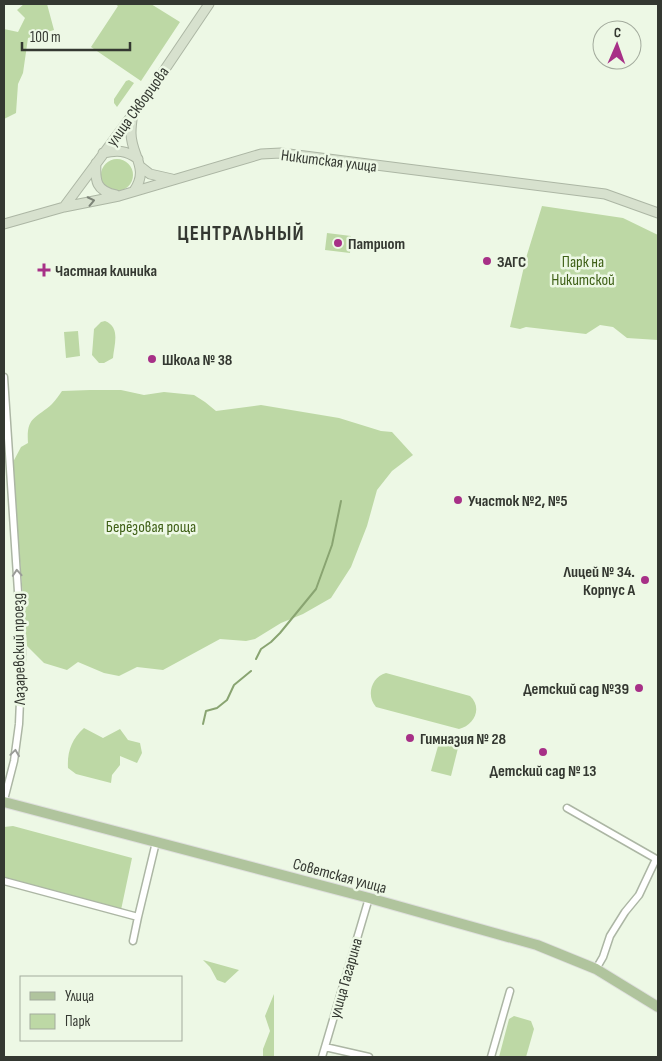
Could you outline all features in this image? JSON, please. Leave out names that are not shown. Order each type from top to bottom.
[{"type":"main road","name":"Советская улица","points":[[4,801],[369,898],[537,945],[596,969],[658,1007]]},
{"type":"street","name":"улица Скворцова","points":[[64,207],[160,77],[209,4]]},
{"type":"street","points":[[133,113],[131,134],[139,163],[139,184],[134,191]]},
{"type":"street","points":[[103,153],[122,151],[131,154],[150,174],[172,179]]},
{"type":"street","name":"Никитская улица","points":[[4,224],[64,207],[118,196],[261,154],[281,152],[605,194],[658,214]]},
{"type":"street","points":[[96,163],[96,181],[108,194],[118,196]]},
{"type":"street","name":"Лазаревский проезд","points":[[4,377],[22,653],[19,724],[14,761],[4,801]]},
{"type":"street","points":[[567,808],[657,859],[640,895],[625,912],[610,936],[603,957],[596,969]]},
{"type":"street","points":[[134,941],[156,842]]},
{"type":"street","points":[[4,881],[138,917]]},
{"type":"street","name":"улица Гагарина","points":[[322,1057],[369,898]]},
{"type":"street","points":[[491,1057],[510,991]]},
{"type":"street","points":[[325,1047],[369,1057]]},
{"type":"green space","points":[[24,4],[47,4],[54,30],[28,38],[23,73],[18,84],[16,113],[4,119],[4,29],[18,32],[25,18],[17,10]]},
{"type":"green space","points":[[115,4],[151,4],[180,22],[141,81],[91,47],[118,6]]},
{"type":"green space","points":[[129,80],[134,83],[117,107],[114,99],[126,81]]},
{"type":"green space","points":[[117,159],[123,160],[128,164],[132,169],[132,181],[128,186],[123,190],[117,191],[111,190],[106,186],[102,181],[101,175],[102,169],[106,164],[111,160]]},
{"type":"green space","name":"Парк на Никитской","points":[[542,206],[623,218],[658,235],[658,340],[627,338],[613,327],[600,325],[586,334],[510,327],[526,258]]},
{"type":"green space","name":"Патриот","points":[[327,233],[351,236],[350,253],[325,250]]},
{"type":"green space","points":[[105,321],[113,327],[115,332],[113,358],[104,363],[99,363],[92,355],[94,329],[101,322]]},
{"type":"green space","points":[[78,331],[80,356],[66,358],[64,332]]},
{"type":"green space","name":"Берёзовая роща","points":[[121,390],[144,395],[164,392],[194,395],[216,411],[261,405],[339,418],[381,431],[392,432],[413,455],[392,471],[377,490],[367,526],[351,567],[331,598],[303,614],[281,623],[255,639],[246,641],[220,639],[163,670],[137,667],[119,676],[104,673],[78,662],[67,670],[44,663],[27,646],[12,464],[21,447],[28,443],[30,423],[52,404],[62,391]]},
{"type":"green space","points":[[386,673],[470,696],[476,706],[475,716],[469,724],[459,729],[376,707],[371,698],[372,687],[377,678]]},
{"type":"green space","points":[[84,728],[103,738],[120,729],[128,740],[140,743],[142,753],[137,763],[120,756],[120,765],[112,775],[111,783],[76,774],[68,768],[68,756],[73,741]]},
{"type":"green space","points":[[440,739],[459,744],[451,776],[431,771]]},
{"type":"green space","points":[[13,826],[132,858],[121,910],[4,878],[4,827]]},
{"type":"green space","points":[[203,960],[239,970],[225,983],[217,980],[210,967]]},
{"type":"green space","points":[[274,994],[274,1057],[263,1057],[263,1049],[270,1031],[265,1016]]},
{"type":"green space","points":[[514,1016],[531,1021],[534,1029],[526,1057],[499,1057],[509,1019]]},
{"type":"waterway","points":[[256,659],[261,649],[280,633],[316,589],[332,545],[341,501]]},
{"type":"waterway","points":[[203,724],[206,711],[217,708],[227,700],[234,685],[251,671]]},
{"type":"place","name":"Патриот","points":[[338,243]]},
{"type":"place","name":"ЗАГС","points":[[487,261]]},
{"type":"place","name":"Частная клиника","points":[[44,270]]},
{"type":"place","name":"Школа № 38","points":[[152,359]]},
{"type":"place","name":"Участок №2, №5","points":[[458,500]]},
{"type":"place","name":"Лицей № 34. Корпус А","points":[[645,580]]},
{"type":"place","name":"Детский сад №39","points":[[639,688]]},
{"type":"place","name":"Гимназия № 28","points":[[410,738]]},
{"type":"place","name":"Детский сад № 13","points":[[543,752]]},
{"type":"district","name":"ЦЕНТРАЛЬНЫЙ","points":[[241,233]]}]
